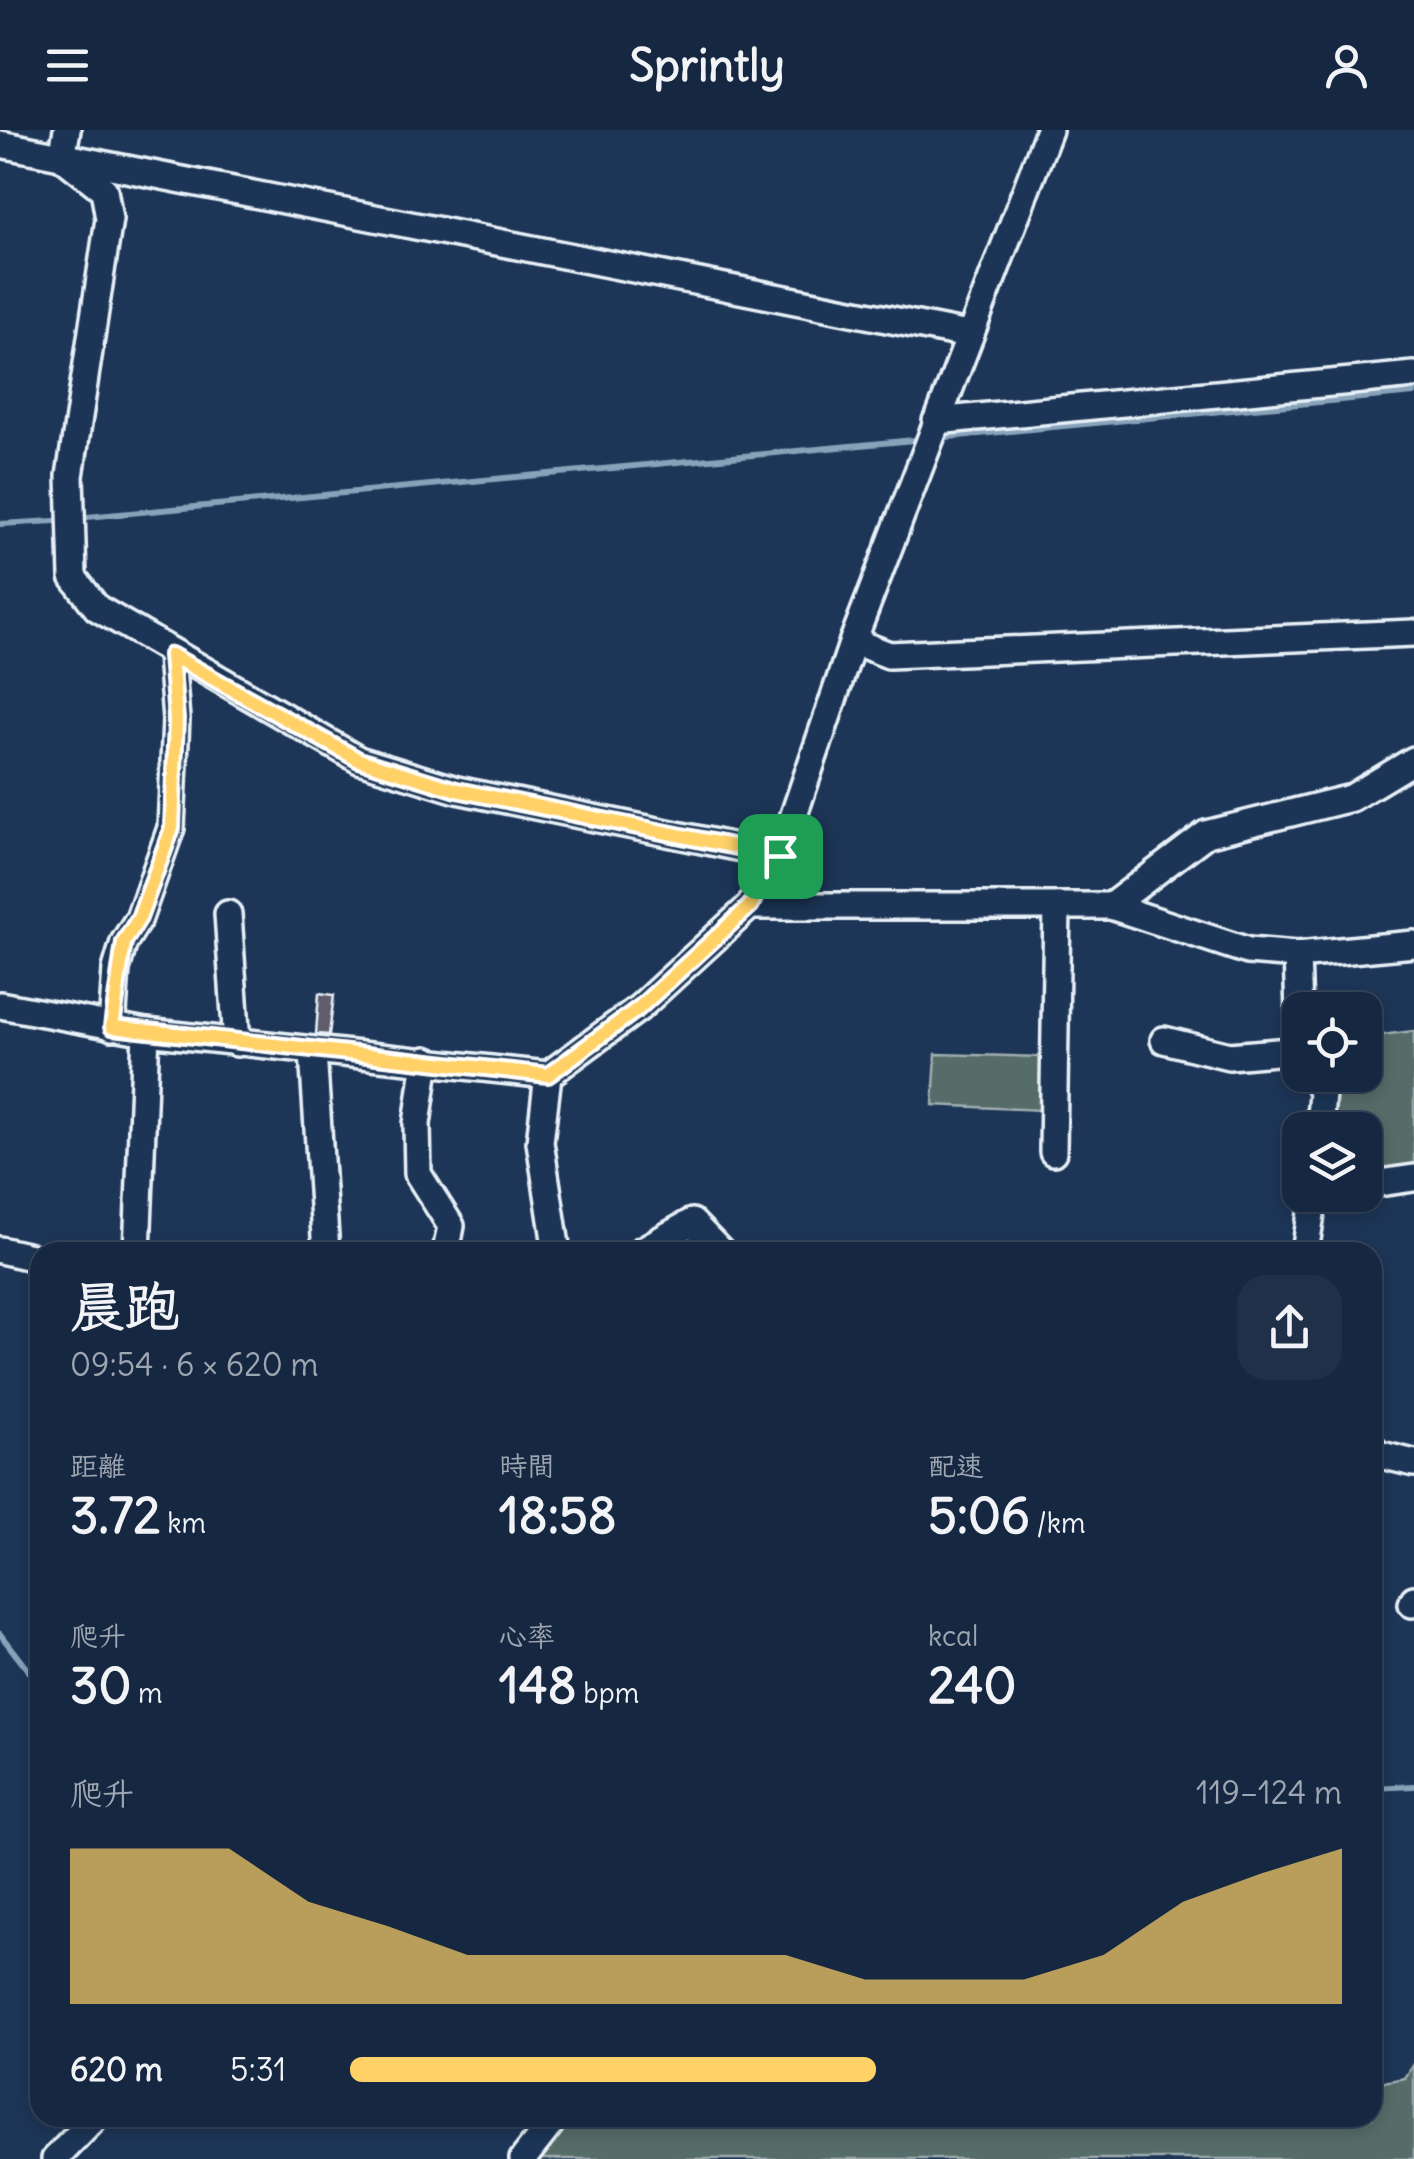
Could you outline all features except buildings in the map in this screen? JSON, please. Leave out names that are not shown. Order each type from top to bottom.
[{"type":"street","points":[[62,157],[67,130]]},
{"type":"street","points":[[0,1005],[146,1032],[548,1075],[639,1008],[750,906],[780,856],[852,641],[1049,130]]},
{"type":"street","points":[[0,144],[968,334]]},
{"type":"street","points":[[62,157],[104,190],[109,219],[70,476],[73,577],[97,608],[171,655],[359,760],[457,790],[780,856]]},
{"type":"street","points":[[936,421],[1414,375]]},
{"type":"street","points":[[852,641],[888,655],[1414,633]]},
{"type":"street","points":[[112,1027],[124,942],[139,918],[172,828],[176,719],[171,655]]},
{"type":"street","points":[[1110,906],[1206,834],[1351,798],[1414,760]]},
{"type":"street","points":[[750,906],[1110,906],[1248,951],[1297,955],[1414,944]]},
{"type":"street","points":[[1052,1152],[1057,906]]},
{"type":"street","points":[[228,914],[238,1043]]},
{"type":"street","points":[[1297,955],[1298,992]]},
{"type":"street","points":[[137,1242],[146,1032]]},
{"type":"street","points":[[1164,1040],[1229,1056],[1282,1052]]},
{"type":"street","points":[[313,1052],[325,1242]]},
{"type":"street","points":[[426,1060],[417,1124],[418,1174],[425,1192],[452,1226],[448,1242]]},
{"type":"street","points":[[548,1075],[540,1142],[555,1242]]},
{"type":"street","points":[[1382,1183],[1414,1178]]},
{"type":"street","points":[[1307,1242],[1311,1212]]},
{"type":"street","points":[[657,1242],[692,1222],[711,1242]]},
{"type":"street","points":[[0,1250],[30,1257]]},
{"type":"street","points":[[1382,1455],[1414,1463]]},
{"type":"street","points":[[54,2159],[86,2127]]},
{"type":"street","points":[[524,2159],[548,2127]]},
{"type":"green space","points":[[1414,1031],[1414,1169],[1382,1174],[1382,1112],[1329,1112],[1328,1092],[1382,1092],[1382,1035]]},
{"type":"green space","points":[[936,1054],[1043,1057],[1040,1110],[933,1105]]},
{"type":"green space","points":[[1414,2064],[1414,2159],[527,2159],[556,2127],[1382,2127],[1382,2082],[1405,2078]]},
{"type":"waterway","points":[[937,438],[1414,393]]},
{"type":"waterway","points":[[87,517],[925,439]]},
{"type":"waterway","points":[[0,524],[55,521]]},
{"type":"waterway","points":[[0,1634],[30,1673]]},
{"type":"waterway","points":[[1382,1788],[1414,1786]]},
{"type":"route","points":[[171,655],[359,760],[457,790],[780,856],[750,906],[639,1008],[548,1075],[112,1027],[116,969],[124,942],[139,918],[172,828],[176,719],[171,655]]}]
